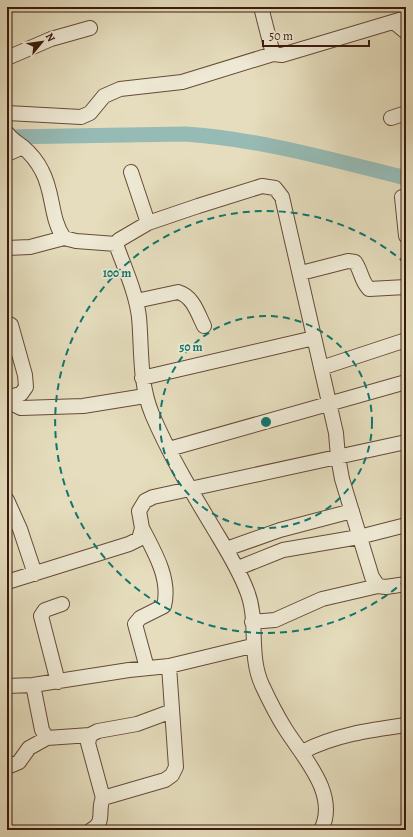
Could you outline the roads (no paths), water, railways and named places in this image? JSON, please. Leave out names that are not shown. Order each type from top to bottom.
[{"type":"street","points":[[261,7],[274,54]]},
{"type":"street","points":[[7,112],[81,117],[90,113],[104,96],[120,89],[182,82],[274,54],[282,55],[400,20],[406,32]]},
{"type":"street","points":[[7,58],[51,39],[90,28]]},
{"type":"street","points":[[391,118],[406,113]]},
{"type":"street","points":[[7,154],[15,141],[42,171],[51,191],[54,217],[57,228],[64,238]]},
{"type":"street","points":[[131,172],[148,223]]},
{"type":"street","points":[[116,244],[119,240],[148,223],[262,186],[275,188],[282,197],[301,274],[336,434],[338,458],[359,537],[372,577],[378,586]]},
{"type":"street","points":[[402,197],[406,236]]},
{"type":"street","points":[[7,248],[30,247],[64,238],[76,241],[116,244]]},
{"type":"street","points":[[116,244],[136,302],[142,378],[145,396],[152,415],[190,489],[238,568],[248,593],[252,622],[252,646],[261,684],[286,730],[302,752],[320,785],[326,803],[324,824],[321,830]]},
{"type":"street","points":[[301,274],[348,261],[355,262],[359,267],[364,284],[369,289],[406,287]]},
{"type":"street","points":[[136,302],[178,292],[185,294],[190,299],[204,326]]},
{"type":"street","points":[[7,323],[11,325],[25,375],[26,387],[21,394],[12,396],[10,405],[21,408],[83,406],[145,396]]},
{"type":"street","points":[[142,378],[314,338]]},
{"type":"street","points":[[321,368],[406,340]]},
{"type":"street","points":[[169,449],[329,402],[406,382]]},
{"type":"street","points":[[147,668],[135,624],[140,618],[164,606],[166,595],[156,555],[142,528],[139,511],[145,501],[153,497],[406,442]]},
{"type":"street","points":[[7,500],[20,529],[35,574]]},
{"type":"street","points":[[226,549],[280,530],[352,511]]},
{"type":"street","points":[[238,568],[283,550],[359,537],[406,525]]},
{"type":"street","points":[[7,582],[129,544],[139,539],[142,528]]},
{"type":"street","points":[[252,622],[275,620],[322,598],[378,586],[386,587],[406,584]]},
{"type":"street","points":[[58,682],[41,616],[45,610],[62,604]]},
{"type":"street","points":[[7,686],[58,682],[169,666],[252,646]]},
{"type":"street","points":[[91,830],[97,827],[101,820],[99,804],[103,798],[165,780],[172,775],[176,767],[169,666]]},
{"type":"street","points":[[33,685],[42,730],[47,738]]},
{"type":"street","points":[[7,767],[19,762],[29,748],[47,738],[90,735],[98,731],[142,723],[172,711]]},
{"type":"street","points":[[302,752],[321,742],[373,730],[406,725]]},
{"type":"street","points":[[90,735],[88,743],[103,798]]},
{"type":"waterway","points":[[7,137],[185,134],[241,140],[269,145],[324,157],[406,178]]}]
